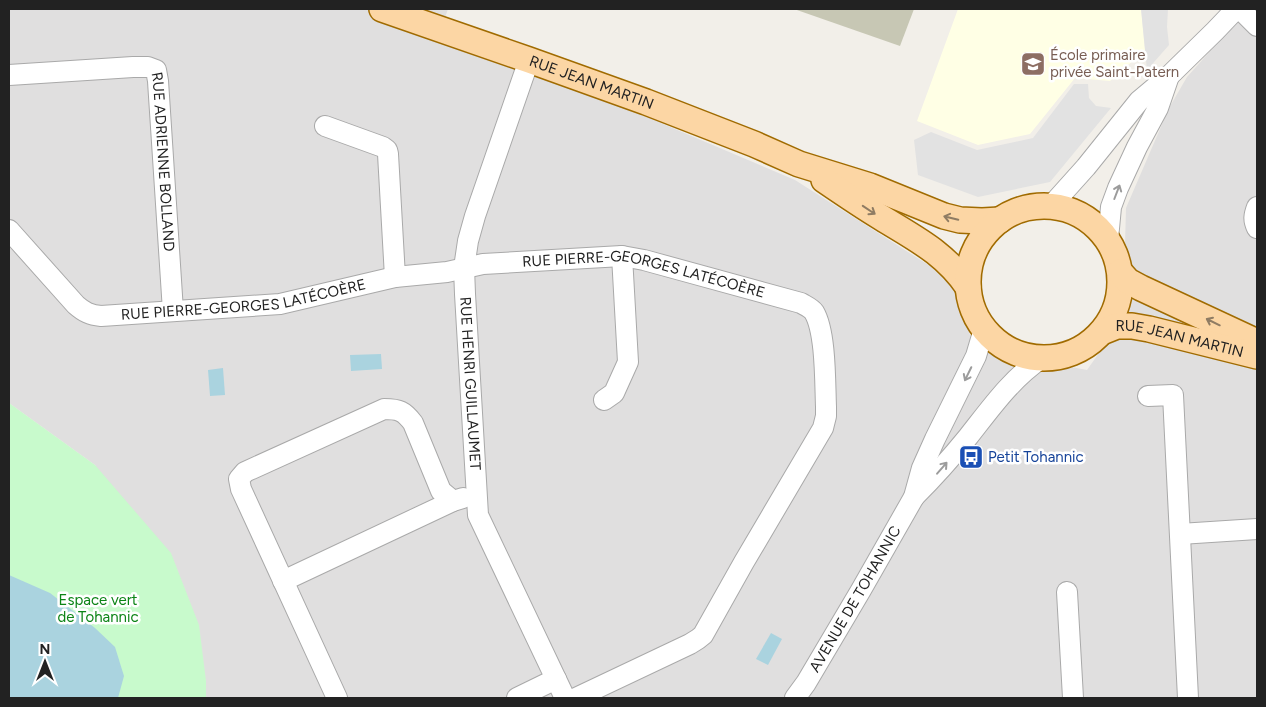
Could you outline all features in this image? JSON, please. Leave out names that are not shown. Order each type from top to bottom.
[{"type":"main road","name":"RUE JEAN MARTIN","points":[[382,9],[646,102],[754,144],[799,164],[870,186],[944,216],[960,220],[1000,220]]},
{"type":"main road","name":"RUE JEAN MARTIN","points":[[799,164],[880,218],[931,248],[949,263],[968,287]]},
{"type":"main road","points":[[1033,206],[1052,206],[1084,216],[1097,226],[1108,239],[1118,261],[1120,288],[1118,304],[1111,319],[1102,332],[1090,343],[1075,352],[1042,358],[1026,356],[1010,350],[996,341],[984,329],[970,302],[968,287],[969,268],[975,250],[986,233],[1000,220],[1016,211],[1033,206]]},
{"type":"main road","name":"RUE JEAN MARTIN","points":[[1120,272],[1128,281],[1141,288],[1257,342]]},
{"type":"main road","name":"RUE JEAN MARTIN","points":[[1102,332],[1117,326],[1132,326],[1257,356]]},
{"type":"street","points":[[1052,206],[1139,101],[1170,75],[1238,9],[1257,26]]},
{"type":"street","name":"RUE HENRI GUILLAUMET","points":[[529,60],[475,216],[468,241],[464,268],[478,515],[565,698]]},
{"type":"street","name":"RUE ADRIENNE BOLLAND","points":[[9,75],[133,67],[148,67],[156,70],[173,311]]},
{"type":"street","points":[[1108,239],[1111,207],[1118,188],[1158,108],[1170,75]]},
{"type":"street","points":[[325,126],[383,146],[387,150],[394,276]]},
{"type":"street","points":[[1257,207],[1254,223],[1257,228]]},
{"type":"street","name":"RUE PIERRE-GEORGES LATÉCOÈRE","points":[[9,230],[76,305],[92,316],[287,303],[394,276],[447,272],[483,264],[622,256],[653,262],[801,303],[808,307],[814,312],[821,328],[826,416],[823,428],[703,635],[690,644],[576,698]]},
{"type":"street","points":[[604,400],[614,393],[628,362],[622,256]]},
{"type":"street","name":"AVENUE DE TOHANNIC","points":[[795,698],[806,683],[914,497],[922,468],[969,373],[984,329]]},
{"type":"street","name":"AVENUE DE TOHANNIC","points":[[914,497],[952,457],[1002,394],[1042,358]]},
{"type":"street","points":[[1148,396],[1173,395],[1188,698]]},
{"type":"street","points":[[337,698],[282,581],[241,489],[239,479],[245,472],[384,409],[396,409],[406,414],[413,422],[441,491],[452,501]]},
{"type":"street","points":[[282,581],[452,501],[477,494]]},
{"type":"street","points":[[1180,534],[1257,529]]},
{"type":"street","points":[[1067,592],[1073,698]]},
{"type":"street","points":[[517,698],[556,680]]},
{"type":"shaded area","points":[[9,9],[448,9],[439,35],[656,121],[795,180],[930,266],[955,289],[970,335],[997,353],[1087,370],[1123,319],[1126,208],[1169,108],[1187,77],[1229,30],[1251,9],[1257,9],[1257,698],[206,698],[206,681],[95,465],[9,403]]},
{"type":"shaded area","points":[[794,9],[914,9],[900,46]]},
{"type":"shaded area","name":"École primaire privée Saint-Patern","points":[[958,9],[1141,9],[1145,50],[1110,81],[1075,78],[1030,134],[978,145],[917,121]]},
{"type":"shaded area","points":[[1141,9],[1168,9],[1169,45],[1147,70]]},
{"type":"shaded area","points":[[1074,84],[1088,84],[1089,98],[1096,106],[1111,108],[1050,182],[978,197],[918,175],[914,140],[931,132],[977,150],[1033,138]]},
{"type":"green space","name":"Espace vert de Tohannic","points":[[9,403],[95,465],[171,553],[199,625],[206,681],[206,698],[9,698]]},
{"type":"water","points":[[381,354],[382,369],[351,371],[350,355]]},
{"type":"water","points":[[223,368],[225,395],[210,396],[208,370]]},
{"type":"water","points":[[9,575],[50,593],[95,628],[115,647],[124,676],[118,698],[9,698]]},
{"type":"water","points":[[771,633],[782,639],[768,665],[756,659]]},
{"type":"place","name":"École primaire privée Saint-Patern","points":[[1033,64]]},
{"type":"place","name":"Petit Tohannic","points":[[971,457]]}]
